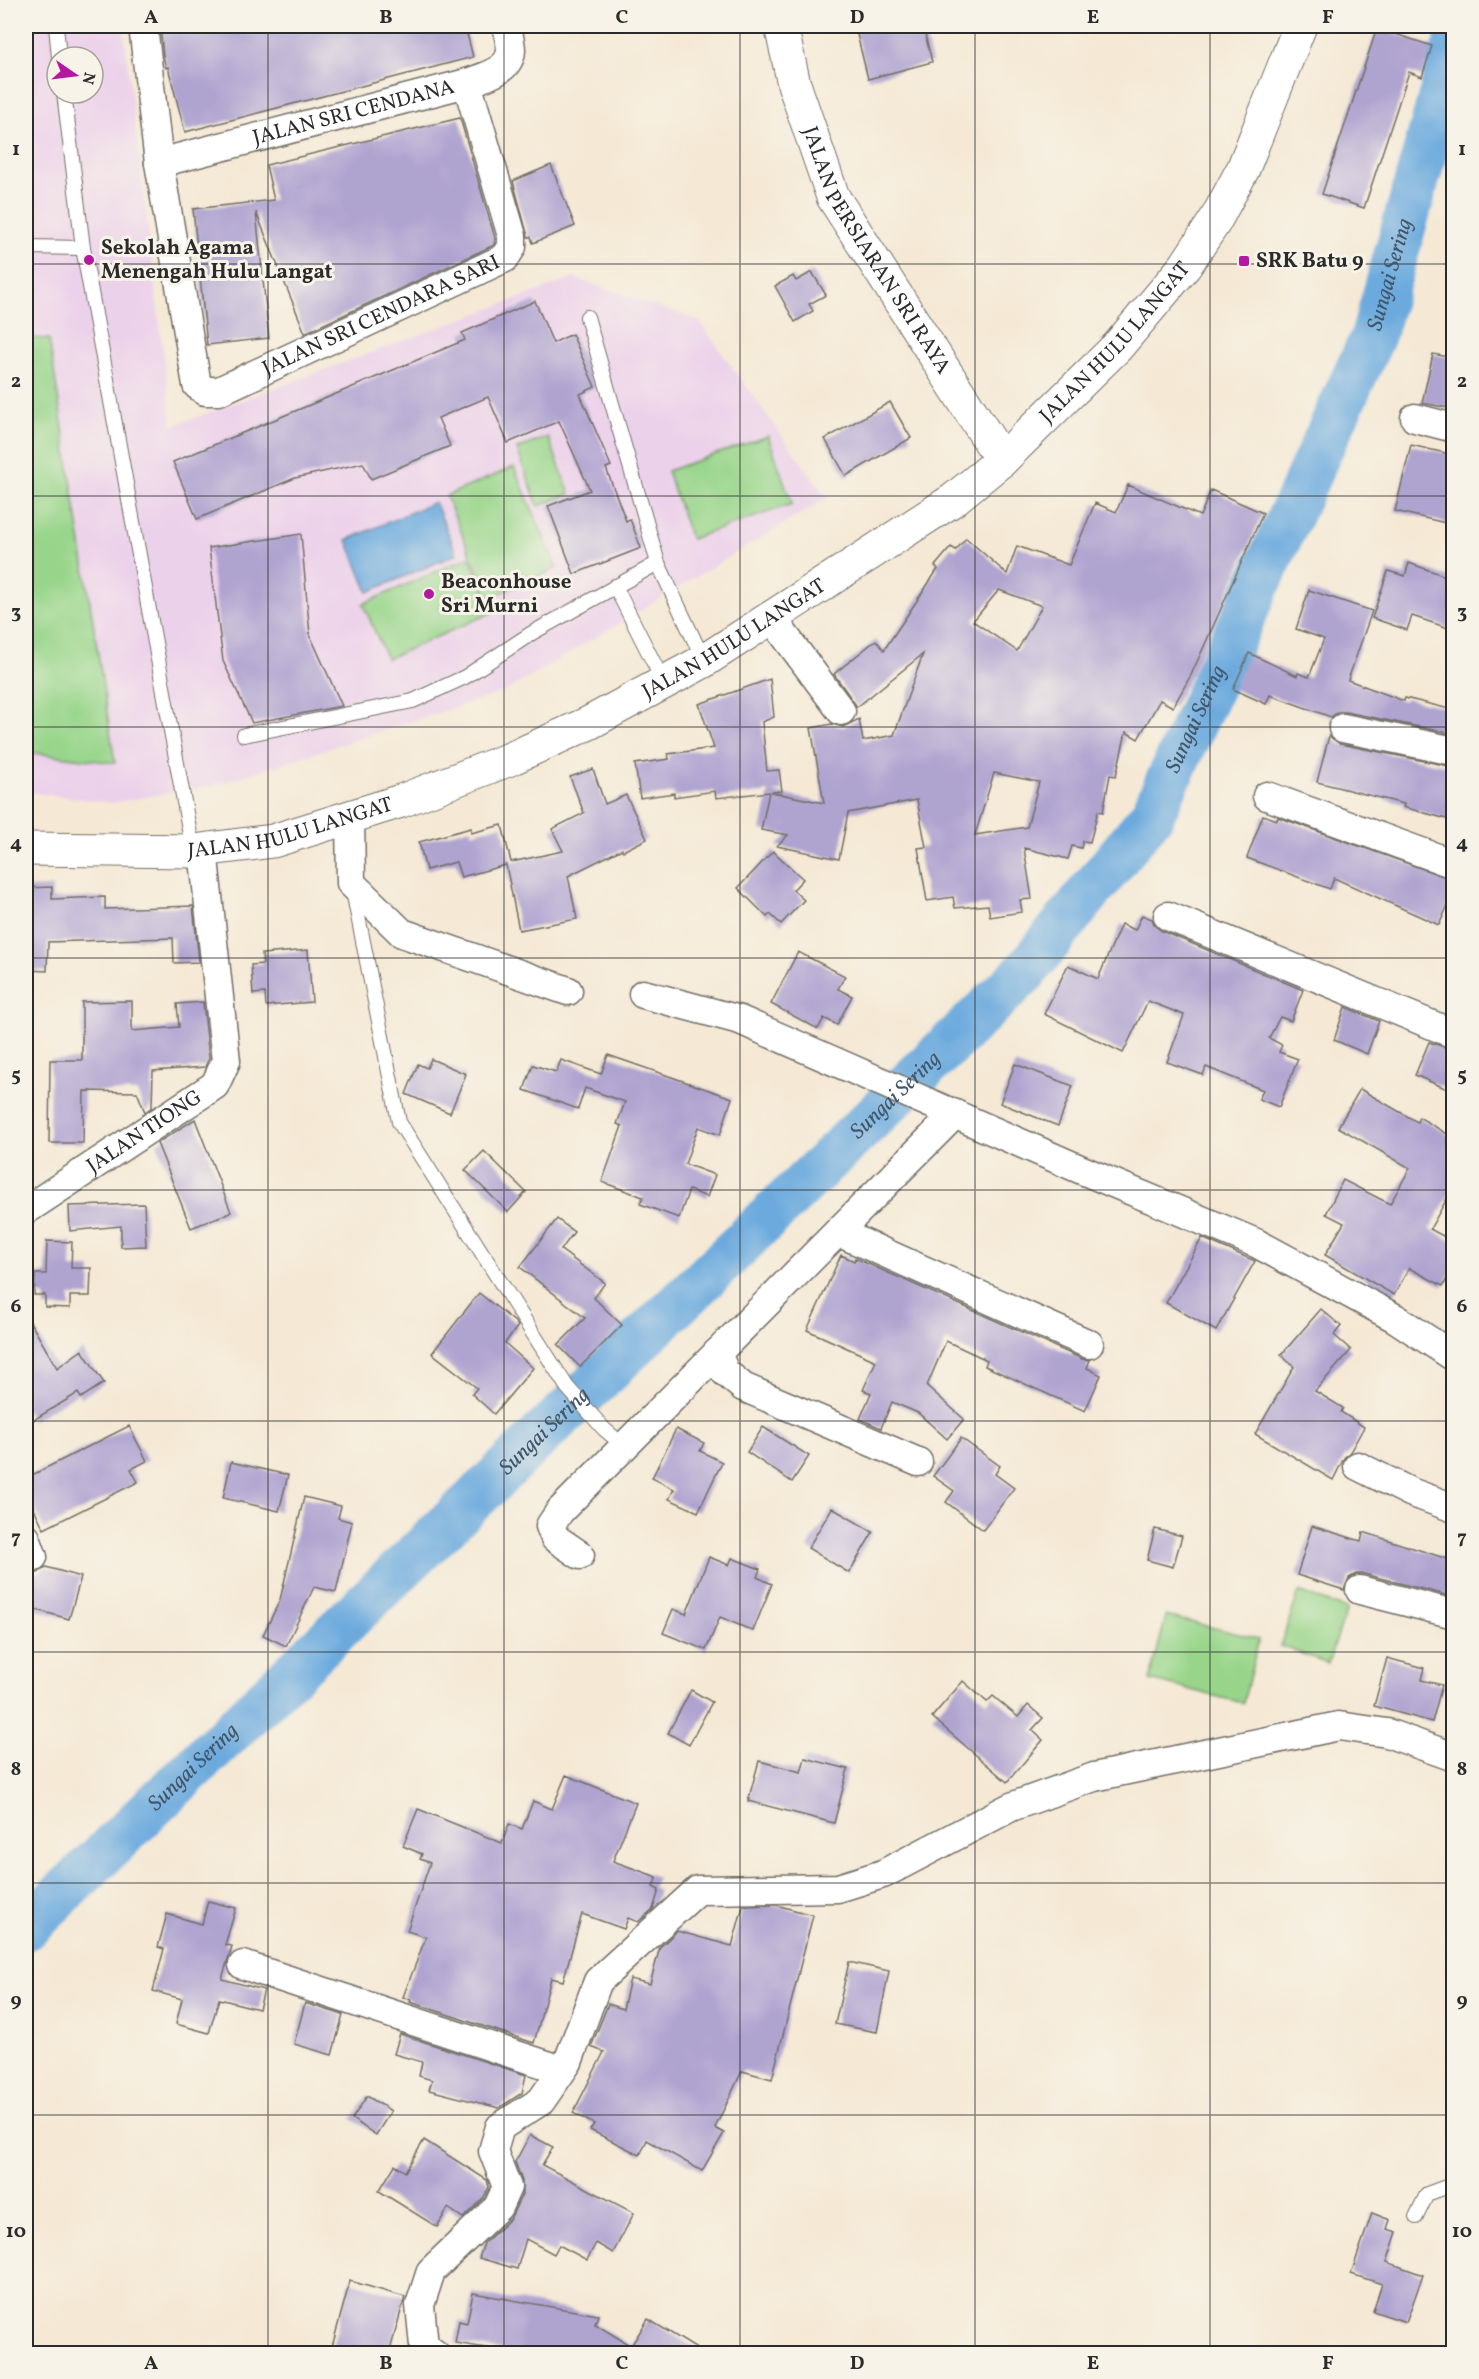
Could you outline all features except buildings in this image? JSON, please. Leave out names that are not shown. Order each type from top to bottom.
[{"type":"main road","name":"JALAN PERSIARAN SRI RAYA","points":[[781,26],[794,84],[833,196],[1002,460]]},
{"type":"main road","name":"JALAN HULU LANGAT","points":[[1261,121],[1287,26]]},
{"type":"main road","name":"JALAN HULU LANGAT","points":[[26,849],[198,851],[273,841],[401,801],[510,759],[589,723],[704,661],[953,500],[1002,460],[1118,346],[1185,266],[1221,211],[1242,169],[1300,26]]},
{"type":"street","points":[[143,26],[159,163]]},
{"type":"street","name":"JALAN SRI CENDANA","points":[[159,163],[467,83],[495,72],[506,64],[511,50],[506,26]]},
{"type":"street","name":"JALAN SRI CENDARA SARI","points":[[159,163],[197,385],[205,391],[219,391],[505,258],[512,247],[512,236],[467,83]]},
{"type":"street","points":[[1415,418],[1454,428]]},
{"type":"street","points":[[771,617],[841,711]]},
{"type":"street","points":[[1343,728],[1454,751]]},
{"type":"street","points":[[1267,796],[1454,864]]},
{"type":"street","points":[[350,818],[351,883],[402,933],[568,991]]},
{"type":"street","name":"JALAN TIONG","points":[[26,1209],[215,1085],[226,1061],[198,851]]},
{"type":"street","points":[[1168,916],[1454,1034]]},
{"type":"street","points":[[643,994],[740,1020],[869,1078],[1256,1242],[1395,1318],[1454,1357]]},
{"type":"street","points":[[580,1555],[555,1538],[550,1526],[614,1438],[717,1353],[838,1232],[948,1111]]},
{"type":"street","points":[[838,1232],[1089,1344]]},
{"type":"street","points":[[717,1353],[724,1372],[743,1388],[918,1462]]},
{"type":"street","points":[[1359,1466],[1410,1492],[1454,1508]]},
{"type":"street","points":[[1360,1590],[1454,1614]]},
{"type":"street","points":[[435,2354],[424,2346],[420,2305],[431,2271],[498,2206],[507,2187],[493,2151],[500,2127],[541,2101],[568,2062],[598,1981],[698,1890],[838,1887],[883,1874],[1011,1808],[1094,1777],[1339,1726],[1387,1733],[1454,1757]]},
{"type":"street","points":[[243,1965],[562,2070]]},
{"type":"lane","points":[[56,26],[58,45]]},
{"type":"lane","points":[[65,105],[83,248],[198,851]]},
{"type":"lane","points":[[26,247],[83,248]]},
{"type":"lane","points":[[587,317],[658,563],[704,661]]},
{"type":"lane","points":[[244,735],[413,701],[465,677],[532,633],[658,563]]},
{"type":"lane","points":[[615,586],[664,682]]},
{"type":"lane","points":[[351,883],[399,1122],[567,1387],[614,1438]]},
{"type":"lane","points":[[1416,2217],[1427,2194],[1454,2184]]},
{"type":"shaded area","name":"Beaconhouse Sri Murni","points":[[26,26],[123,26],[172,426],[574,278],[699,321],[827,498],[506,691],[215,785],[112,803],[26,792]]},
{"type":"green space","points":[[26,338],[49,339],[115,763],[26,752]]},
{"type":"green space","points":[[768,436],[792,504],[691,539],[667,471]]},
{"type":"green space","points":[[548,437],[570,494],[538,506],[517,449]]},
{"type":"green space","points":[[514,467],[557,568],[489,598],[446,496]]},
{"type":"green space","points":[[469,557],[493,612],[387,659],[363,604]]},
{"type":"green space","points":[[1299,1592],[1347,1609],[1328,1663],[1280,1646]]},
{"type":"green space","points":[[1166,1616],[1259,1639],[1243,1703],[1150,1680]]},
{"type":"water","points":[[435,502],[457,554],[368,592],[347,540]]},
{"type":"waterway","name":"Sungai Sering","points":[[26,1928],[1025,972],[1152,815],[1373,336],[1454,49]]},
{"type":"place","name":"Sekolah Agama Menengah Hulu Langat","points":[[89,260]]},
{"type":"place","name":"SRK Batu 9","points":[[1244,261]]},
{"type":"place","name":"Beaconhouse Sri Murni","points":[[429,594]]}]
